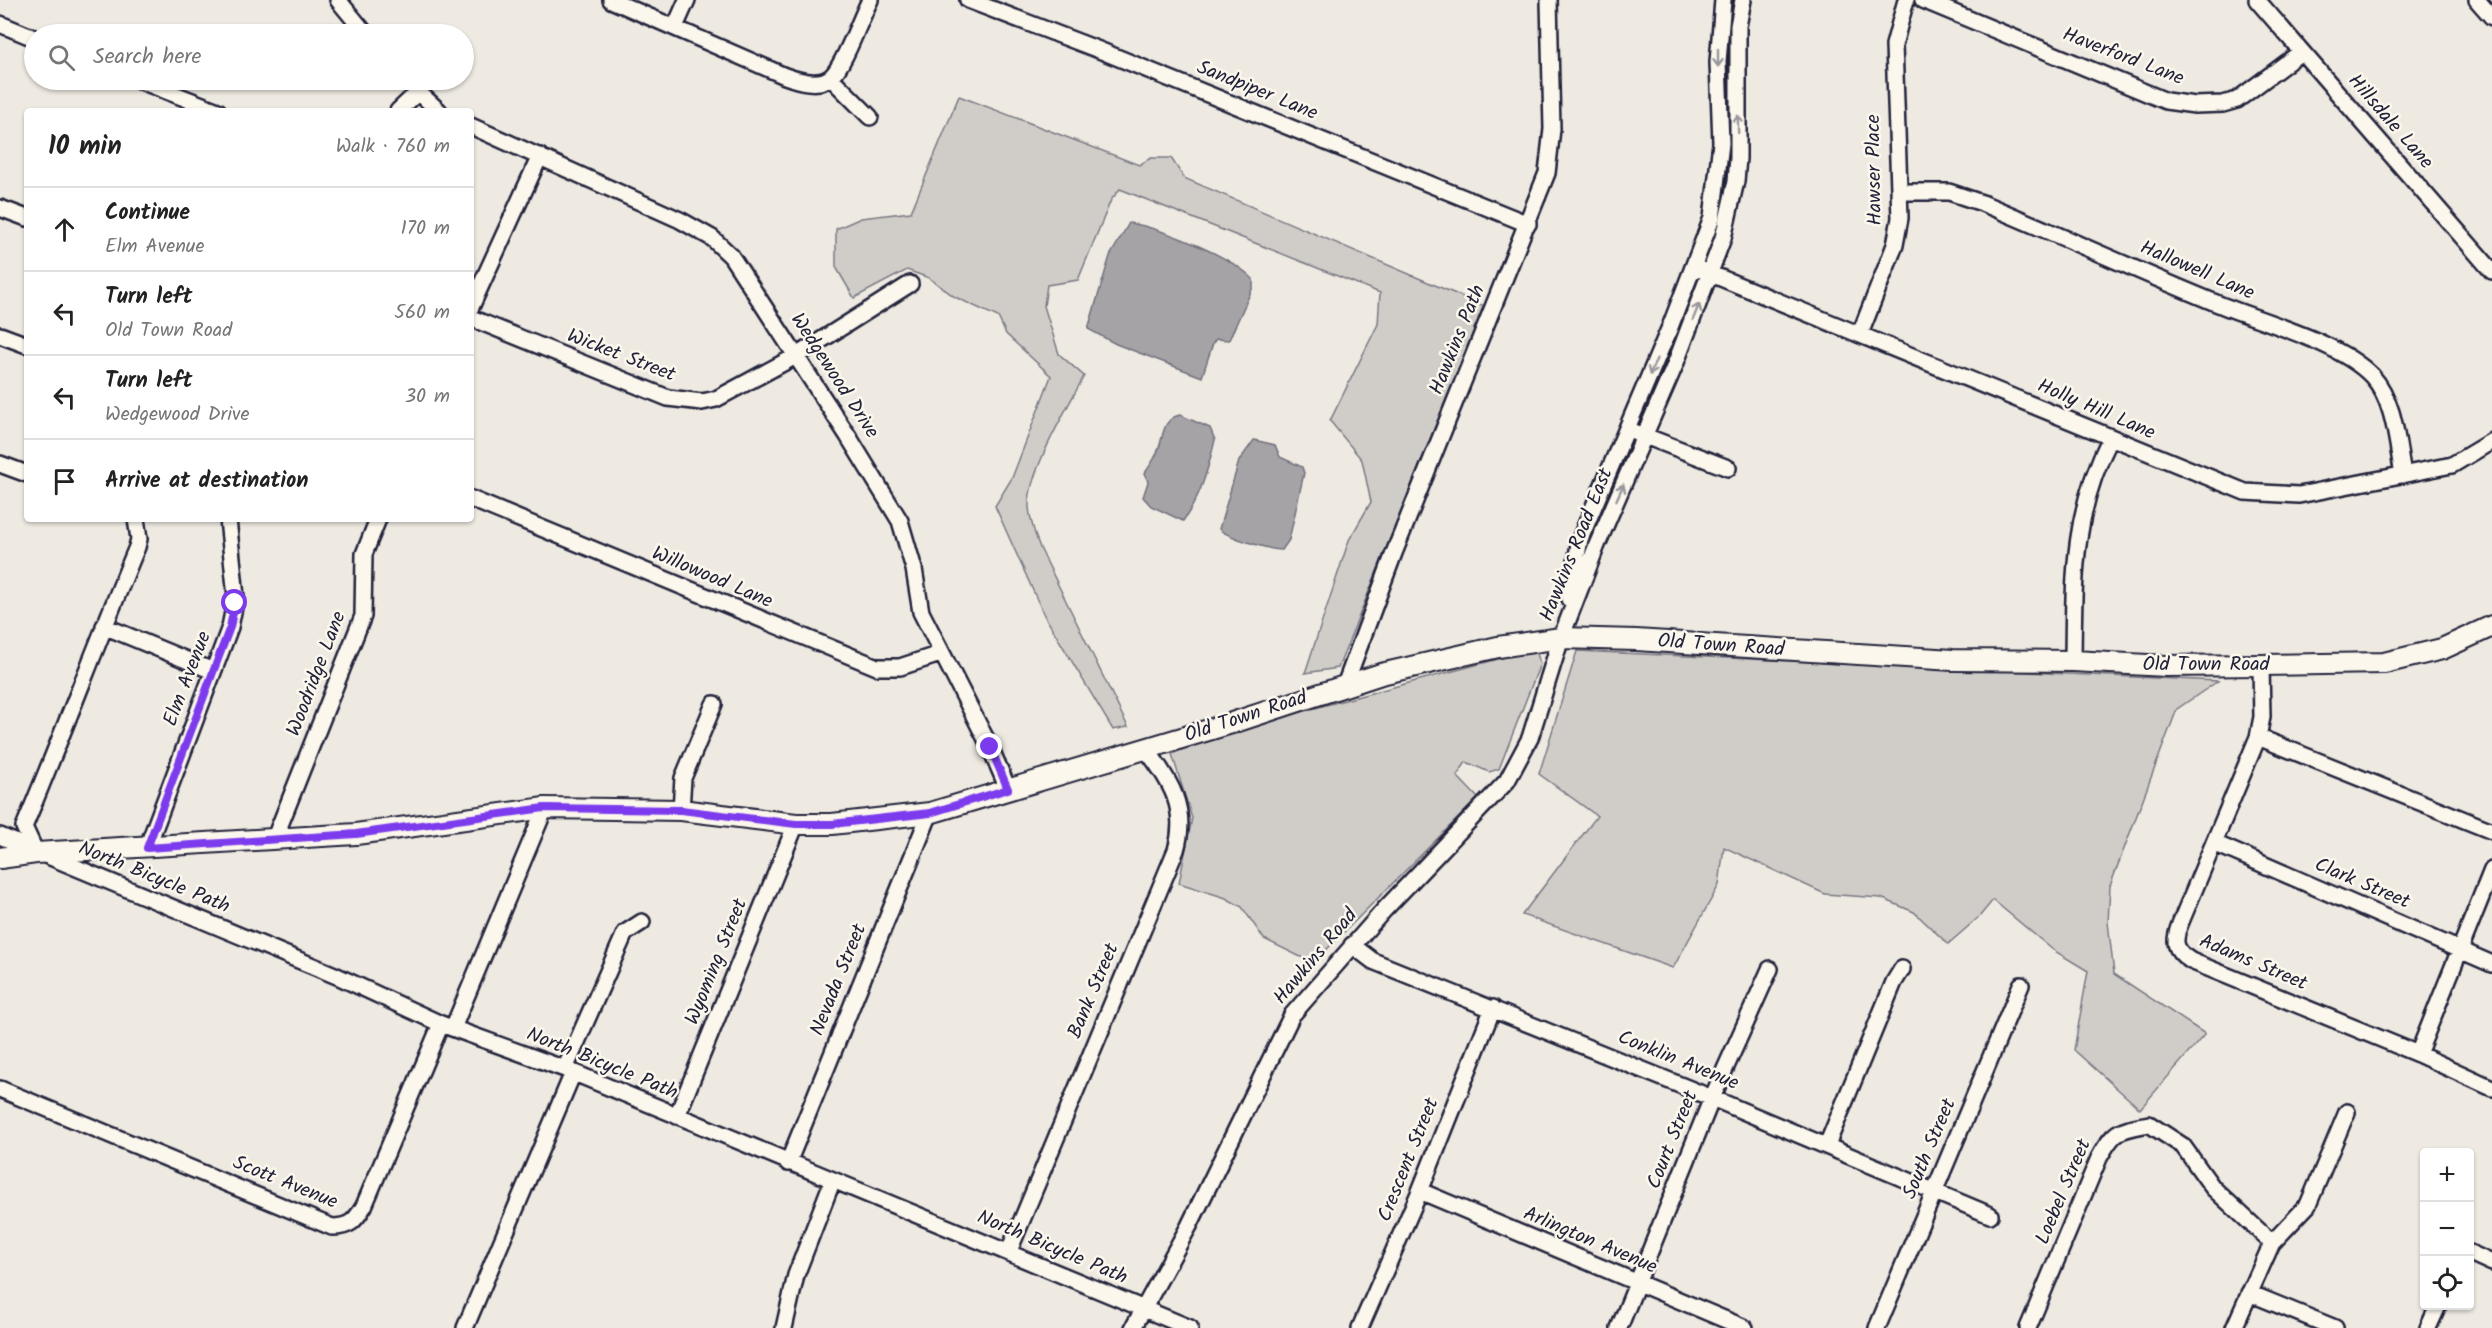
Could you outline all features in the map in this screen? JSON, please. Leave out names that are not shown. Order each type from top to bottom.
[{"type":"main road","name":"Old Town Road","points":[[0,858],[36,853],[356,834],[544,808],[681,810],[796,824],[832,824],[930,813],[1345,685],[1498,647],[1562,638],[1636,640],[1953,660],[2073,661],[2166,666],[2261,665],[2384,663],[2442,649],[2492,626]]},
{"type":"street","points":[[338,0],[358,24]]},
{"type":"street","points":[[611,0],[785,76],[816,82],[831,78],[840,65],[870,0]]},
{"type":"street","points":[[675,27],[687,0]]},
{"type":"street","name":"Sandpiper Lane","points":[[968,0],[1004,6],[1528,224]]},
{"type":"street","name":"Hawkins Path","points":[[1345,685],[1394,553],[1547,173],[1552,129],[1549,0]]},
{"type":"street","name":"Hawkins Road East","points":[[1562,638],[1580,539],[1694,267],[1712,218],[1721,143],[1718,62],[1723,0]]},
{"type":"street","name":"Hawkins Road East","points":[[1562,638],[1597,545],[1646,435],[1712,273],[1729,219],[1736,181],[1738,26],[1743,0]]},
{"type":"street","name":"Hawser Place","points":[[1860,334],[1895,245],[1900,218],[1894,45],[1906,0]]},
{"type":"street","name":"Haverford Lane","points":[[1923,0],[2166,101],[2195,105],[2223,104],[2237,100],[2301,52]]},
{"type":"street","name":"Hillsdale Lane","points":[[2257,0],[2492,271]]},
{"type":"street","points":[[2477,0],[2492,17]]},
{"type":"street","points":[[0,24],[24,34]]},
{"type":"street","points":[[831,78],[870,117]]},
{"type":"street","points":[[164,90],[210,108]]},
{"type":"street","points":[[414,90],[435,108]]},
{"type":"street","points":[[401,108],[417,93]]},
{"type":"street","name":"Wedgewood Drive","points":[[474,127],[680,220],[712,238],[731,256],[900,521],[914,570],[921,612],[940,654],[990,747],[1008,789]]},
{"type":"street","points":[[474,301],[540,156]]},
{"type":"street","name":"Hallowell Lane","points":[[1900,192],[1949,192],[1982,203],[2186,290],[2326,346],[2352,360],[2373,378],[2386,398],[2403,475]]},
{"type":"street","points":[[0,208],[24,217]]},
{"type":"street","name":"Holly Hill Lane","points":[[1694,267],[2110,439],[2245,492],[2270,496],[2327,491],[2452,465],[2492,441]]},
{"type":"street","name":"Wicket Street","points":[[474,319],[668,398],[686,402],[717,399],[796,356],[910,284]]},
{"type":"street","points":[[0,335],[24,344]]},
{"type":"street","points":[[1626,429],[1728,468]]},
{"type":"street","points":[[2073,661],[2074,593],[2079,527],[2098,464],[2110,439]]},
{"type":"street","points":[[0,464],[24,473]]},
{"type":"street","name":"Willowood Lane","points":[[474,501],[877,668],[900,667],[940,654]]},
{"type":"street","points":[[36,853],[24,827],[76,703],[139,539],[136,522]]},
{"type":"street","name":"Elm Avenue","points":[[147,848],[230,627],[236,597],[228,522]]},
{"type":"street","name":"Woodridge Lane","points":[[274,840],[363,616],[364,554],[377,522]]},
{"type":"street","points":[[104,626],[213,671]]},
{"type":"street","name":"Hawkins Road","points":[[1133,1328],[1189,1226],[1292,1015],[1352,945],[1507,781],[1530,738],[1562,638]]},
{"type":"street","name":"Adams Street","points":[[2261,665],[2262,717],[2258,737],[2174,940],[2181,955],[2418,1054],[2492,1088]]},
{"type":"street","points":[[681,810],[683,778],[714,704]]},
{"type":"street","points":[[2258,737],[2492,831]]},
{"type":"street","name":"Bank Street","points":[[1009,1251],[1176,850],[1181,832],[1181,814],[1173,792],[1145,748]]},
{"type":"street","name":"Scott Avenue","points":[[0,1089],[332,1227],[345,1227],[356,1220],[364,1206],[544,808]]},
{"type":"street","name":"Nevada Street","points":[[788,1163],[930,813]]},
{"type":"street","name":"Wyoming Street","points":[[677,1116],[796,824]]},
{"type":"street","name":"North Bicycle Path","points":[[0,836],[36,853],[337,976],[447,1026],[569,1071],[832,1182],[1009,1251],[1190,1328]]},
{"type":"street","name":"Clark Street","points":[[2214,843],[2492,964]]},
{"type":"street","points":[[95,876],[94,867],[102,850]]},
{"type":"street","points":[[2418,1054],[2492,870]]},
{"type":"street","points":[[465,1328],[625,933],[642,922]]},
{"type":"street","name":"Conklin Avenue","points":[[1352,945],[1372,961],[1827,1145],[1990,1215]]},
{"type":"street","name":"Court Street","points":[[1619,1328],[1712,1098],[1770,969]]},
{"type":"street","points":[[1827,1145],[1894,982],[1902,969]]},
{"type":"street","name":"South Street","points":[[1877,1328],[2021,985]]},
{"type":"street","name":"Crescent Street","points":[[1360,1328],[1420,1191],[1493,1008]]},
{"type":"street","points":[[2234,1328],[2272,1243],[2308,1205],[2347,1112]]},
{"type":"street","name":"Loebel Street","points":[[2028,1328],[2099,1158],[2109,1140],[2120,1130],[2149,1124],[2183,1146],[2213,1188],[2272,1243]]},
{"type":"street","points":[[784,1328],[796,1275],[832,1182]]},
{"type":"street","name":"Arlington Avenue","points":[[1420,1191],[1638,1285],[1745,1328]]},
{"type":"street","points":[[2474,1255],[2492,1263]]},
{"type":"street","points":[[2248,1293],[2335,1328]]},
{"type":"street","points":[[2428,1328],[2436,1310]]},
{"type":"shaded area","points":[[959,96],[1139,165],[1151,158],[1171,158],[1184,178],[1484,306],[1338,668],[1305,673],[1349,540],[1371,502],[1362,460],[1330,421],[1378,324],[1380,293],[1120,189],[1111,200],[1078,280],[1047,285],[1044,306],[1059,354],[1084,376],[1041,459],[1030,493],[1029,507],[1040,548],[1128,727],[1113,730],[1044,615],[995,506],[1012,478],[1051,376],[1006,334],[998,317],[955,297],[929,278],[907,270],[854,298],[836,267],[836,229],[861,218],[911,212]]},
{"type":"shaded area","points":[[1129,223],[1159,231],[1213,252],[1243,270],[1253,279],[1253,287],[1229,340],[1216,339],[1213,343],[1202,377],[1116,344],[1088,329],[1110,256]]},
{"type":"shaded area","points":[[1180,415],[1210,428],[1215,440],[1207,472],[1183,521],[1151,506],[1143,497],[1148,482],[1145,473],[1157,453],[1166,425],[1174,417]]},
{"type":"shaded area","points":[[1254,440],[1275,445],[1280,457],[1302,467],[1304,473],[1289,540],[1282,550],[1231,536],[1219,529],[1239,461]]},
{"type":"shaded area","points":[[1536,649],[1540,664],[1499,769],[1489,772],[1466,762],[1457,776],[1478,798],[1313,963],[1264,939],[1242,907],[1226,898],[1179,883],[1192,818],[1172,754],[1225,732]]},
{"type":"shaded area","points":[[1577,651],[2218,681],[2177,709],[2110,886],[2108,922],[2114,974],[2205,1034],[2140,1109],[2074,1050],[2088,971],[2053,950],[1993,900],[1979,917],[1948,944],[1914,912],[1881,898],[1825,894],[1724,847],[1719,885],[1673,968],[1522,915],[1597,816],[1539,774]]},
{"type":"route","points":[[235,603],[230,627],[147,848],[356,834],[544,808],[681,810],[796,824],[832,824],[930,813],[1008,789],[990,747]]}]
